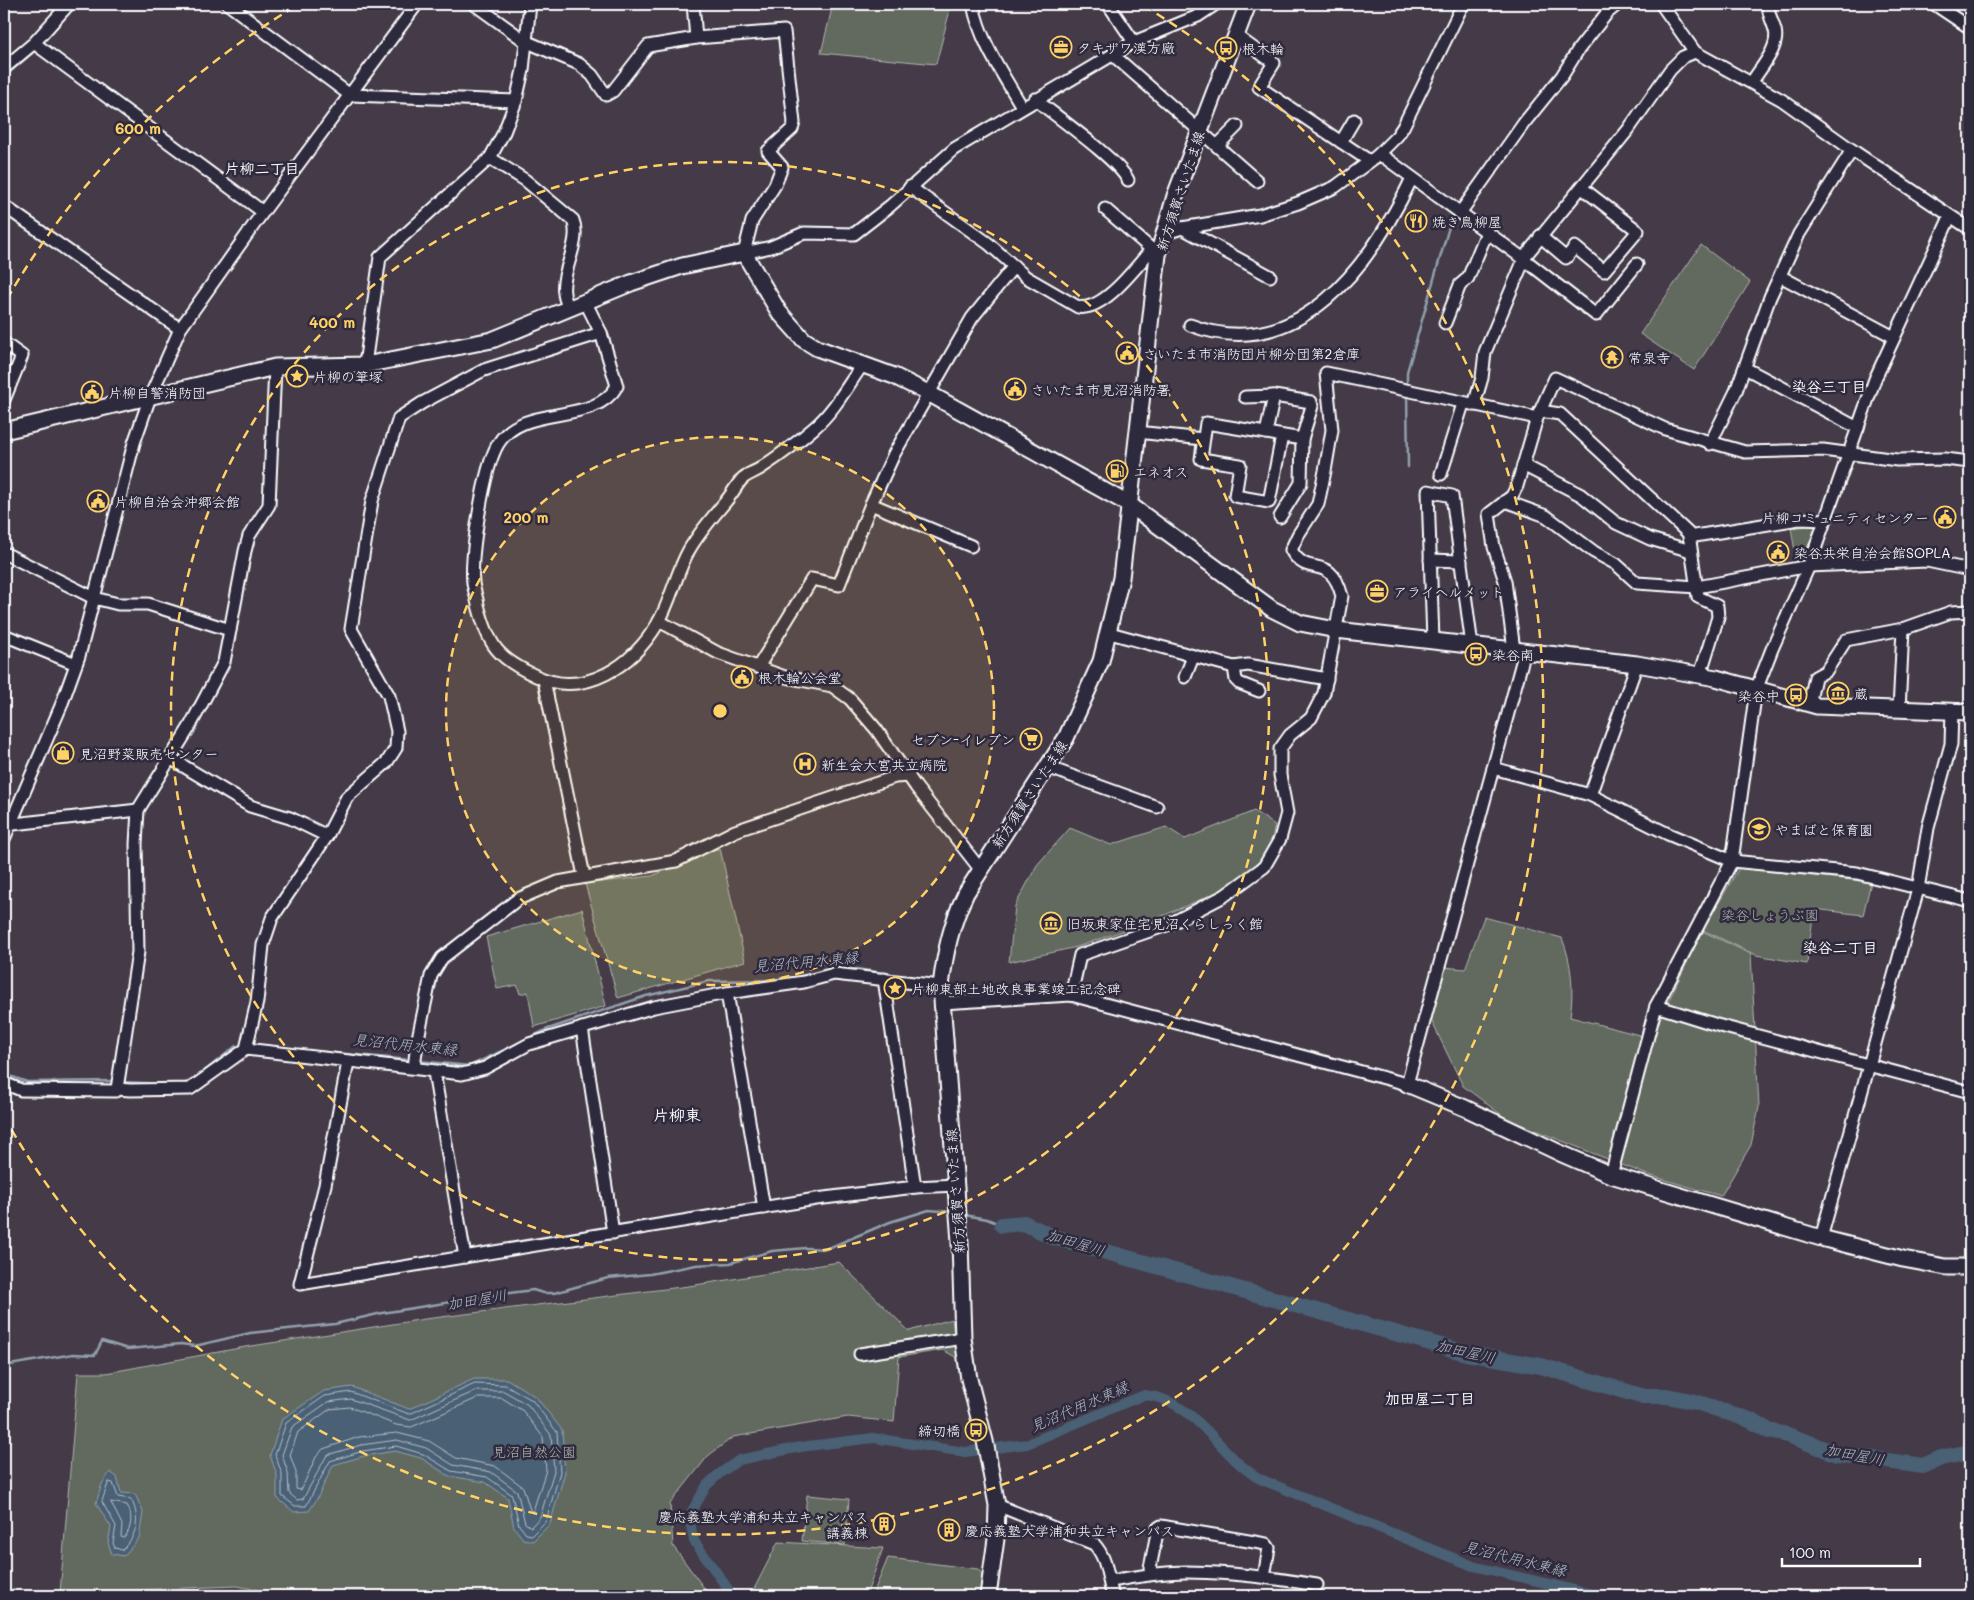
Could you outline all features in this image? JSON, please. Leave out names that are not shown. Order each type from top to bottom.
[{"type":"street","points":[[4,68],[34,43],[69,4]]},
{"type":"street","points":[[228,4],[350,95],[516,100]]},
{"type":"street","points":[[4,839],[7,825],[76,664],[123,481],[150,397],[180,330],[263,212],[417,4]]},
{"type":"street","points":[[474,4],[525,41],[579,64],[592,75],[606,95],[614,91],[648,46],[696,38],[784,31],[794,123],[792,129],[768,151],[782,167],[775,185],[752,221],[744,253],[778,312],[797,334],[818,348],[863,364],[928,393],[1130,505],[1272,609],[1300,623],[1336,630],[1637,664],[1700,675],[1809,705],[1970,712]]},
{"type":"street","points":[[365,365],[380,257],[490,158],[504,132],[516,100],[523,70],[530,4]]},
{"type":"street","points":[[693,4],[696,38]]},
{"type":"street","points":[[973,4],[976,18],[989,52],[1022,107]]},
{"type":"street","points":[[1108,4],[1134,42]]},
{"type":"street","points":[[4,431],[275,367],[365,365],[492,340],[584,302],[682,266],[771,247],[804,233],[854,234],[890,206],[954,149],[1035,99],[1134,42],[1198,16],[1216,4]]},
{"type":"street","name":"新方須賀さいたま線","points":[[988,1596],[996,1539],[996,1505],[985,1441],[969,1379],[964,1338],[956,1185],[941,986],[948,938],[955,915],[980,869],[1066,738],[1090,689],[1110,633],[1121,578],[1130,505],[1155,252],[1164,234],[1200,131],[1248,4]]},
{"type":"street","points":[[1164,234],[1182,228],[1260,214],[1298,203],[1335,187],[1390,144],[1403,127],[1463,4]]},
{"type":"street","points":[[1460,213],[1524,123],[1562,76],[1578,50],[1607,13],[1618,4]]},
{"type":"street","points":[[1661,4],[1696,52],[1782,100],[1852,150],[1970,229]]},
{"type":"street","points":[[1752,82],[1769,56],[1776,40],[1776,31],[1768,14],[1768,4]]},
{"type":"street","points":[[1934,4],[1970,27]]},
{"type":"street","points":[[1236,35],[1274,63],[1259,87],[1341,142],[1372,158],[1384,157],[1525,260],[1596,315],[1637,264]]},
{"type":"street","points":[[34,43],[263,212]]},
{"type":"street","points":[[1441,474],[1468,405],[1482,378],[1485,352],[1493,329],[1526,255],[1582,188],[1650,101],[1670,70],[1683,57],[1696,52]]},
{"type":"street","points":[[1114,55],[1257,181]]},
{"type":"street","points":[[1035,99],[1105,156],[1124,173],[1128,180]]},
{"type":"street","points":[[1341,142],[1354,120]]},
{"type":"street","points":[[1217,146],[1237,126]]},
{"type":"street","points":[[1710,444],[1745,368],[1780,276],[1799,234],[1852,150]]},
{"type":"street","points":[[490,158],[525,180],[573,220],[576,226],[574,245],[563,292],[569,308]]},
{"type":"street","points":[[1190,325],[1216,334],[1251,333],[1282,326],[1314,310],[1347,281],[1380,238],[1412,178]]},
{"type":"street","points":[[910,187],[989,244],[1026,277],[1078,307],[1084,308],[1106,298],[1155,252],[1105,209]]},
{"type":"street","points":[[1540,236],[1566,258],[1575,247],[1604,271],[1638,231],[1582,188]]},
{"type":"street","points":[[4,206],[180,330]]},
{"type":"street","points":[[1611,1175],[1656,1006],[1732,861],[1756,690],[1809,566],[1875,379],[1950,217]]},
{"type":"street","points":[[1182,228],[1270,276]]},
{"type":"street","points":[[1444,323],[1460,285],[1468,278],[1486,232]]},
{"type":"street","points":[[758,667],[812,579],[839,585],[871,504],[894,454],[972,318],[1014,266]]},
{"type":"street","points":[[1780,276],[1894,336]]},
{"type":"street","points":[[584,302],[601,333],[617,386],[611,396],[600,403],[575,411],[526,421],[497,444],[488,475],[475,540],[473,583],[485,632],[492,646],[512,664],[544,680],[590,682],[617,669],[634,654],[659,621],[688,552],[702,528],[744,477],[760,468],[816,426],[863,364]]},
{"type":"street","points":[[275,367],[269,504],[249,536],[224,662],[213,685],[138,810],[136,844],[138,952],[117,1088],[130,1090],[190,1089],[246,1049],[257,1002],[263,945],[272,918],[327,836],[347,797],[387,762],[396,748],[397,731],[389,696],[351,629],[372,500],[399,418],[422,403],[484,370],[601,333]]},
{"type":"street","points":[[4,343],[22,356],[4,400]]},
{"type":"street","points":[[1745,368],[1858,428]]},
{"type":"street","points":[[1071,995],[1080,955],[1170,924],[1224,896],[1264,867],[1280,839],[1287,814],[1280,775],[1280,749],[1283,742],[1315,712],[1324,692],[1342,596],[1338,581],[1329,570],[1310,566],[1296,559],[1291,550],[1298,535],[1318,504],[1325,471],[1332,430],[1326,373],[1468,405],[1538,414],[1560,414],[1689,534],[1698,597],[1717,606],[1718,617],[1700,675]]},
{"type":"street","points":[[1407,1084],[1493,768],[1519,651],[1505,582],[1494,547],[1489,514],[1512,496],[1517,486],[1538,414],[1555,378],[1640,419],[1710,444],[1745,452],[1823,450],[1897,460],[1945,459],[1970,462]]},
{"type":"street","points":[[1245,396],[1274,396],[1311,402],[1312,406],[1302,439],[1301,483],[1280,517]]},
{"type":"street","points":[[1266,433],[1274,396]]},
{"type":"street","points":[[1282,436],[1269,502],[1235,496],[1240,465],[1201,459],[1206,424],[1302,439]]},
{"type":"street","points":[[1137,432],[1203,439]]},
{"type":"street","points":[[1523,465],[1581,495],[1616,523],[1650,539],[1691,551]]},
{"type":"street","points":[[1433,641],[1428,491],[1452,496],[1472,646]]},
{"type":"street","points":[[1505,501],[1546,516],[1594,552],[1616,564],[1638,583],[1697,587],[1809,566],[1927,561],[1970,570]]},
{"type":"street","points":[[871,504],[971,546]]},
{"type":"street","points":[[1689,537],[1799,519],[1826,520]]},
{"type":"street","points":[[4,553],[94,598],[118,604],[148,604],[230,630]]},
{"type":"street","points":[[1430,560],[1461,561]]},
{"type":"street","points":[[1809,705],[1814,677],[1826,670],[1846,640],[1903,629],[1951,612],[1970,611]]},
{"type":"street","points":[[659,621],[694,642],[758,667],[786,677],[822,683],[840,691],[850,699],[876,729],[909,776],[980,869]]},
{"type":"street","points":[[1899,710],[1903,629]]},
{"type":"street","points":[[1110,633],[1234,668],[1248,665],[1327,679]]},
{"type":"street","points":[[4,635],[76,664]]},
{"type":"street","points":[[1185,677],[1193,657]]},
{"type":"street","points":[[1590,795],[1637,664]]},
{"type":"street","points":[[1234,668],[1236,680],[1259,691]]},
{"type":"street","points":[[544,680],[584,876]]},
{"type":"street","points":[[1822,1238],[1868,1064],[1918,889],[1928,828],[1951,744],[1952,711]]},
{"type":"street","points":[[170,758],[250,806],[290,818],[327,836]]},
{"type":"street","points":[[1047,767],[1157,807]]},
{"type":"street","points":[[1493,768],[1590,795],[1668,834],[1732,861],[1768,863],[1857,874],[1970,901]]},
{"type":"street","points":[[414,1068],[417,1043],[431,976],[442,958],[518,899],[558,882],[676,861],[735,831],[895,776],[909,776]]},
{"type":"street","points":[[7,825],[138,810]]},
{"type":"street","points":[[246,1049],[462,1074],[485,1068],[529,1044],[654,1008],[727,993],[804,982],[834,974],[941,986]]},
{"type":"street","points":[[884,979],[915,1187]]},
{"type":"street","points":[[727,993],[764,1208]]},
{"type":"street","points":[[942,1003],[1071,995],[1407,1084],[1465,1108],[1611,1175],[1822,1238],[1938,1266],[1970,1267]]},
{"type":"street","points":[[1656,1006],[1717,1025],[1970,1092]]},
{"type":"street","points":[[582,1028],[614,1233]]},
{"type":"street","points":[[348,1062],[325,1185],[300,1284],[764,1208],[915,1187],[956,1185]]},
{"type":"street","points":[[434,1072],[465,1257]]},
{"type":"street","points":[[4,1083],[21,1090],[116,1091]]},
{"type":"street","points":[[860,1354],[964,1338]]},
{"type":"street","points":[[996,1505],[1094,1544],[1101,1552],[1113,1596]]},
{"type":"street","points":[[1153,1574],[1150,1568],[1158,1528],[1162,1526],[1266,1544],[1269,1548],[1264,1577]]},
{"type":"street","points":[[1110,1581],[1153,1574],[1187,1572],[1264,1577],[1317,1584]]},
{"type":"green space","points":[[833,4],[955,4],[950,10],[936,64],[821,53]]},
{"type":"green space","points":[[1701,245],[1750,282],[1694,370],[1640,334]]},
{"type":"green space","points":[[1816,525],[1802,563],[1797,564],[1791,528]]},
{"type":"green space","points":[[1254,811],[1275,825],[1269,852],[1234,885],[1153,920],[1077,947],[1009,962],[1015,906],[1037,865],[1070,828],[1111,845],[1166,827],[1185,839]]},
{"type":"green space","points":[[720,848],[745,961],[618,998],[585,884],[652,876]]},
{"type":"green space","name":"染谷しょうぶ園","points":[[1739,868],[1871,882],[1863,915],[1814,909],[1807,964],[1756,955],[1703,930]]},
{"type":"green space","points":[[582,909],[606,1006],[534,1027],[528,992],[520,994],[517,985],[497,989],[486,937]]},
{"type":"green space","points":[[1484,917],[1562,938],[1568,957],[1571,977],[1570,1017],[1643,1036],[1658,1023],[1702,931],[1751,954],[1759,1107],[1751,1145],[1721,1196],[1645,1174],[1507,1119],[1463,1086],[1431,1020],[1443,967],[1465,969]]},
{"type":"green space","name":"見沼自然公園","points":[[839,1262],[909,1331],[952,1319],[957,1358],[943,1350],[899,1357],[894,1422],[848,1417],[733,1437],[708,1456],[670,1504],[673,1546],[710,1596],[290,1596],[237,1586],[60,1593],[78,1373],[106,1373],[245,1347],[425,1319],[689,1286]]},
{"type":"green space","points":[[807,1495],[849,1499],[845,1545],[802,1541]]},
{"type":"green space","points":[[778,1542],[883,1548],[866,1596],[756,1596],[752,1593]]},
{"type":"green space","points":[[888,1558],[978,1569],[982,1574],[980,1596],[872,1596]]},
{"type":"water","points":[[474,1379],[507,1379],[536,1397],[562,1430],[565,1472],[550,1524],[533,1541],[523,1539],[514,1527],[508,1498],[485,1482],[449,1476],[421,1458],[395,1451],[364,1456],[333,1465],[317,1499],[309,1511],[294,1512],[277,1498],[277,1475],[270,1455],[282,1419],[324,1391],[352,1387],[409,1409]]},
{"type":"water","points":[[110,1472],[117,1477],[121,1493],[135,1494],[143,1512],[139,1538],[124,1556],[112,1554],[108,1543],[111,1527],[96,1503],[102,1484]]},
{"type":"waterway","name":"見沼代用水東縁","points":[[41,45],[77,4]]},
{"type":"waterway","points":[[1586,31],[1600,14]]},
{"type":"waterway","name":"見沼代用水東縁","points":[[4,77],[37,49]]},
{"type":"waterway","points":[[1555,76],[1563,64]]},
{"type":"waterway","points":[[1457,206],[1492,158]]},
{"type":"waterway","points":[[1407,388],[1407,372],[1453,213]]},
{"type":"waterway","points":[[1407,393],[1408,467]]},
{"type":"waterway","name":"見沼代用水東縁","points":[[842,970],[856,969],[891,974]]},
{"type":"waterway","name":"見沼代用水東縁","points":[[786,979],[825,971]]},
{"type":"waterway","name":"見沼代用水東縁","points":[[419,1061],[470,1066],[548,1029],[646,996],[709,981],[780,980]]},
{"type":"waterway","name":"見沼代用水東縁","points":[[953,1036],[956,1084]]},
{"type":"waterway","name":"見沼代用水東縁","points":[[202,1073],[236,1046],[242,1046]]},
{"type":"waterway","name":"見沼代用水東縁","points":[[292,1049],[411,1060]]},
{"type":"waterway","name":"見沼代用水東縁","points":[[4,1074],[27,1082],[115,1081]]},
{"type":"waterway","name":"見沼代用水東縁","points":[[183,1084],[196,1079]]},
{"type":"waterway","name":"見沼代用水東縁","points":[[121,1082],[165,1084]]},
{"type":"waterway","name":"見沼代用水東縁","points":[[962,1164],[966,1215]]},
{"type":"waterway","name":"加田屋川","points":[[4,1366],[73,1354],[95,1355],[102,1341],[128,1349],[181,1344],[195,1346],[250,1333],[335,1324],[382,1313],[495,1295],[533,1290],[543,1293],[554,1293],[608,1278],[650,1274],[696,1265],[730,1263],[772,1251],[806,1248],[826,1249],[890,1222],[929,1210],[952,1212]]},
{"type":"waterway","name":"加田屋川","points":[[965,1215],[987,1219],[1002,1225]]},
{"type":"waterway","name":"加田屋川","points":[[1002,1225],[1024,1223],[1053,1237],[1466,1353],[1541,1366],[1641,1396],[1667,1396],[1696,1402],[1750,1420],[1769,1431],[1788,1435],[1837,1454],[1923,1466],[1941,1458],[1970,1452]]},
{"type":"waterway","name":"見沼代用水東縁","points":[[733,1596],[694,1541],[690,1522],[692,1511],[707,1485],[739,1460],[800,1447],[873,1438],[965,1452],[1027,1444],[1144,1395],[1162,1399],[1178,1406],[1206,1430],[1245,1469],[1260,1479],[1473,1566],[1592,1594],[1611,1596]]},
{"type":"place","name":"タキザワ漢方廠","points":[[1061,47]]},
{"type":"place","name":"根木輪","points":[[1226,48]]},
{"type":"place","name":"焼き鳥柳屋","points":[[1416,221]]},
{"type":"place","name":"さいたま市消防団片柳分団第2倉庫","points":[[1127,353]]},
{"type":"place","name":"常泉寺","points":[[1612,357]]},
{"type":"place","name":"片柳の筆塚","points":[[297,376]]},
{"type":"place","name":"さいたま市見沼消防署","points":[[1015,389]]},
{"type":"place","name":"片柳自警消防団","points":[[92,392]]},
{"type":"place","name":"エネオス","points":[[1117,471]]},
{"type":"place","name":"片柳自治会沖郷会館","points":[[98,501]]},
{"type":"place","name":"片柳コミュニティセンター","points":[[1945,517]]},
{"type":"place","name":"染谷共栄自治会館SOPLA","points":[[1778,552]]},
{"type":"place","name":"アライヘルメット","points":[[1377,591]]},
{"type":"place","name":"染谷南","points":[[1476,654]]},
{"type":"place","name":"根木輪公会堂","points":[[742,677]]},
{"type":"place","name":"蔵","points":[[1838,693]]},
{"type":"place","name":"染谷中","points":[[1796,695]]},
{"type":"place","name":"セブン-イレブン","points":[[1031,739]]},
{"type":"place","name":"見沼野菜販売センター","points":[[63,753]]},
{"type":"place","name":"新生会大宮共立病院","points":[[805,764]]},
{"type":"place","name":"やまばと保育園","points":[[1759,829]]},
{"type":"place","name":"旧坂東家住宅見沼くらしっく館","points":[[1051,923]]},
{"type":"place","name":"片柳東部土地改良事業竣工記念碑","points":[[895,988]]},
{"type":"place","name":"締切橋","points":[[976,1430]]},
{"type":"place","name":"慶応義塾大学浦和共立キャンパス 講義棟","points":[[884,1524]]},
{"type":"place","name":"慶応義塾大学浦和共立キャンパス","points":[[949,1530]]},
{"type":"district","name":"片柳二丁目","points":[[262,168]]},
{"type":"district","name":"染谷三丁目","points":[[1829,386]]},
{"type":"district","name":"染谷二丁目","points":[[1840,947]]},
{"type":"district","name":"片柳東","points":[[677,1114]]},
{"type":"district","name":"加田屋二丁目","points":[[1430,1398]]}]
